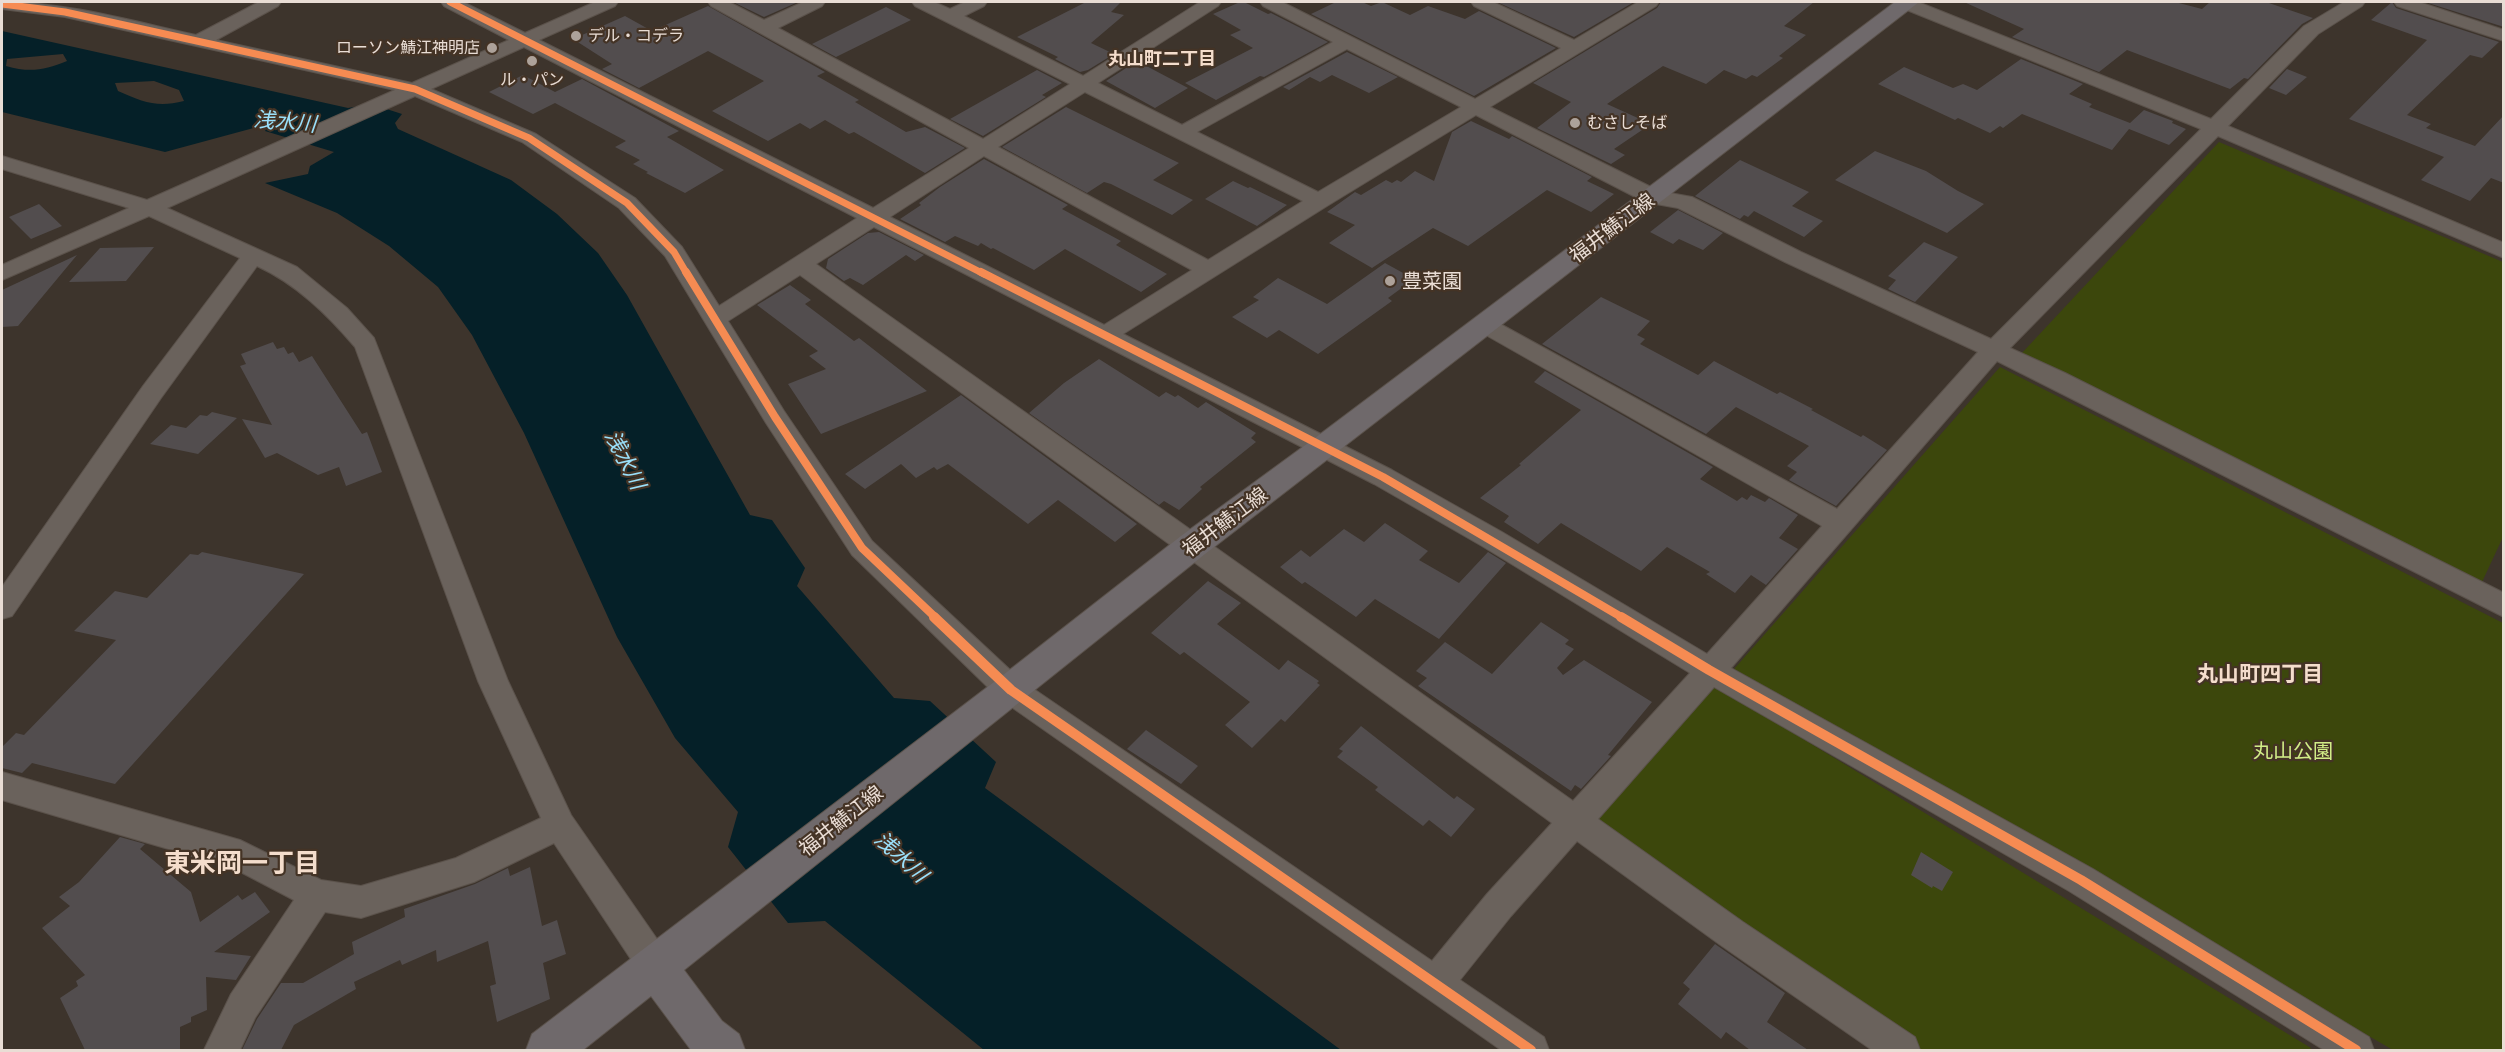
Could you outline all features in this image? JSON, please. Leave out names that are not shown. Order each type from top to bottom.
[{"type":"main road","name":"福井鯖江線","points":[[548,1050],[1011,690],[1193,544],[1485,325],[1905,2]]},
{"type":"main road","points":[[656,967],[707,1036],[723,1050]]},
{"type":"street","points":[[199,41],[272,2]]},
{"type":"street","points":[[450,2],[1326,446],[1492,538],[1709,670],[2081,880],[2351,1049]]},
{"type":"street","points":[[2,273],[609,2]]},
{"type":"street","points":[[717,2],[1208,270]]},
{"type":"street","points":[[764,27],[816,2]]},
{"type":"street","points":[[921,2],[1319,201]]},
{"type":"street","points":[[950,16],[978,2]]},
{"type":"street","points":[[716,318],[1212,2]]},
{"type":"street","points":[[1269,2],[1653,197],[1684,202],[1793,256],[2056,379],[2504,606]]},
{"type":"street","points":[[1480,2],[1576,48]]},
{"type":"street","points":[[1106,334],[1319,201],[1650,2]]},
{"type":"street","points":[[1905,2],[2214,127],[2504,251]]},
{"type":"street","points":[[1435,985],[1499,905],[1994,350],[2311,30],[2356,2]]},
{"type":"street","points":[[2403,2],[2504,36]]},
{"type":"street","points":[[2,4],[65,12],[415,89],[529,138],[627,202],[674,252],[775,417],[862,548],[1011,690],[1531,1050]]},
{"type":"street","points":[[1183,132],[1346,42]]},
{"type":"street","points":[[2,162],[161,203],[289,272],[339,313],[366,344],[493,681],[560,825],[656,967]]},
{"type":"street","points":[[2,608],[152,392],[254,254]]},
{"type":"street","points":[[802,265],[1731,933],[1902,1050]]},
{"type":"street","points":[[1485,325],[1839,523]]},
{"type":"street","points":[[2,786],[240,855],[317,895],[361,902],[462,871],[560,825]]},
{"type":"street","points":[[222,1050],[243,1006],[317,895]]},
{"type":"green space","points":[[2219,142],[2503,262],[2503,537],[2482,582],[2021,354]]},
{"type":"green space","name":"丸山公園","points":[[2000,367],[2503,623],[2503,1050],[2393,1050],[1734,669]]},
{"type":"green space","points":[[1703,678],[2311,1048],[2310,1050],[1922,1050],[1576,820]]},
{"type":"water","name":"浅水川","points":[[2,31],[348,108],[371,104],[402,114],[395,123],[398,129],[511,180],[557,214],[598,253],[627,295],[750,515],[772,520],[805,568],[797,586],[894,698],[930,701],[996,762],[985,788],[1341,1050],[984,1050],[825,921],[788,923],[728,847],[738,812],[675,738],[617,637],[524,433],[472,335],[438,287],[389,246],[337,213],[265,183],[308,174],[310,166],[334,152],[265,131],[268,126],[261,126],[165,152],[2,112]],"holes":[[[63,54],[67,61],[52,67],[30,70],[6,66],[7,59]],[[154,81],[179,90],[184,101],[166,104],[143,101],[118,91],[115,83]]]},
{"type":"building","points":[[733,2],[798,2],[764,17]]},
{"type":"building","points":[[1086,2],[1121,2],[1111,12],[1124,15],[1091,43],[1114,54],[1088,70],[1080,72],[1055,59],[1058,57],[1017,37]]},
{"type":"building","points":[[1240,2],[1268,14],[1271,13],[1328,42],[1216,100],[1185,83],[1253,48],[1230,35],[1241,30],[1213,14]]},
{"type":"building","points":[[1336,2],[1362,2],[1371,6],[1382,2],[1410,15],[1428,6],[1465,19],[1479,11],[1556,48],[1474,96],[1311,14]]},
{"type":"building","points":[[1497,2],[1634,2],[1574,37]]},
{"type":"building","points":[[1661,2],[1814,2],[1784,26],[1806,35],[1779,56],[1783,58],[1757,77],[1752,75],[1746,79],[1724,70],[1706,84],[1663,66],[1607,104],[1651,124],[1614,149],[1625,155],[1611,164],[1537,128],[1571,102],[1533,83],[1657,8]]},
{"type":"building","points":[[1964,2],[2175,2],[2202,9],[2210,2],[2266,2],[2313,18],[2302,24],[2248,79],[2244,78],[2230,89],[2127,50],[2099,72],[2012,37],[2024,29]]},
{"type":"building","points":[[2392,2],[2396,8],[2499,42],[2482,58],[2470,55],[2407,115],[2431,124],[2426,128],[2475,146],[2504,115],[2504,183],[2491,178],[2470,201],[2421,180],[2444,157],[2349,119],[2427,40],[2371,20]]},
{"type":"building","points":[[2425,2],[2504,2],[2504,27]]},
{"type":"building","points":[[708,6],[825,72],[817,76],[859,100],[855,102],[906,132],[925,127],[965,148],[925,173],[854,132],[849,134],[825,120],[810,129],[800,123],[768,141],[712,111],[764,81],[708,51],[639,88],[602,69],[612,64],[573,39],[625,16],[652,31]]},
{"type":"building","points":[[886,7],[911,20],[836,57],[812,44]]},
{"type":"building","points":[[1347,52],[1398,77],[1369,93],[1332,75],[1320,82],[1310,77],[1289,90],[1283,87]]},
{"type":"building","points":[[2021,59],[2083,84],[2069,94],[2092,104],[2089,107],[2130,123],[2144,110],[2173,121],[2172,123],[2186,129],[2169,145],[2129,129],[2112,150],[2022,114],[2003,128],[2000,126],[1990,133],[1958,118],[1955,120],[1878,84],[1904,67],[1953,88],[1963,84],[1977,90]]},
{"type":"building","points":[[1137,61],[1188,88],[1155,108],[1106,81]]},
{"type":"building","points":[[2287,69],[2307,77],[2286,95],[2269,88]]},
{"type":"building","points":[[1037,70],[1062,83],[1042,95],[1046,97],[983,136],[950,119]]},
{"type":"building","points":[[523,75],[555,92],[582,79],[679,131],[667,137],[724,170],[685,193],[633,164],[640,160],[615,147],[626,141],[555,103],[533,114],[489,92]]},
{"type":"building","points":[[1066,107],[1179,163],[1153,180],[1193,200],[1172,215],[1104,182],[1087,193],[1002,147]]},
{"type":"building","points":[[1471,121],[1509,139],[1512,136],[1592,177],[1587,181],[1614,194],[1591,212],[1547,190],[1468,246],[1433,228],[1372,268],[1329,243],[1355,225],[1327,212],[1355,192],[1361,195],[1386,180],[1392,183],[1397,180],[1401,182],[1415,171],[1434,181],[1452,132]]},
{"type":"building","points":[[1875,151],[1926,171],[1984,204],[1947,233],[1835,180]]},
{"type":"building","points":[[984,159],[1068,205],[1062,209],[1121,241],[1116,245],[1167,274],[1141,292],[1065,249],[1034,270],[981,243],[978,246],[955,236],[945,242],[900,219],[921,205],[919,203],[940,187]]},
{"type":"building","points":[[1740,160],[1809,192],[1792,206],[1823,221],[1804,237],[1754,211],[1748,217],[1744,215],[1740,219],[1695,196]]},
{"type":"building","points":[[1233,181],[1287,205],[1257,226],[1205,199]]},
{"type":"building","points":[[39,204],[62,226],[31,239],[9,217]]},
{"type":"building","points":[[1678,210],[1723,233],[1703,250],[1679,239],[1673,244],[1650,232]]},
{"type":"building","points":[[879,232],[924,255],[915,261],[906,255],[863,285],[850,278],[844,281],[826,268],[828,259],[868,233]]},
{"type":"building","points":[[1924,242],[1958,257],[1915,302],[1888,289],[1896,280],[1888,276]]},
{"type":"building","points":[[154,247],[126,281],[69,282],[100,248]]},
{"type":"building","points":[[77,255],[18,326],[2,327],[2,290]]},
{"type":"building","points":[[1385,263],[1414,279],[1388,298],[1392,301],[1318,354],[1279,330],[1267,338],[1232,317],[1259,300],[1253,297],[1278,278],[1327,304]]},
{"type":"building","points":[[790,285],[811,300],[805,304],[854,341],[859,338],[927,391],[821,434],[788,384],[826,369],[809,356],[818,351],[757,305]]},
{"type":"building","points":[[1601,297],[1650,321],[1637,335],[1645,339],[1640,344],[1698,375],[1714,361],[1777,394],[1780,392],[1887,450],[1836,506],[1789,480],[1797,472],[1787,466],[1809,446],[1736,407],[1706,434],[1542,344]]},
{"type":"building","points":[[273,342],[277,349],[284,347],[288,354],[293,352],[299,362],[312,356],[362,434],[367,432],[382,472],[346,486],[339,467],[318,475],[277,453],[265,458],[242,419],[272,425],[240,366],[246,364],[241,354]]},
{"type":"building","points":[[1099,359],[1159,397],[1166,392],[1175,397],[1178,395],[1198,408],[1206,402],[1256,433],[1251,438],[1256,442],[1200,487],[1202,489],[1179,510],[1164,501],[1159,505],[1029,413],[1064,383]]},
{"type":"building","points":[[1545,371],[1713,467],[1700,479],[1737,501],[1742,497],[1747,500],[1751,495],[1765,502],[1769,498],[1798,515],[1779,538],[1798,549],[1766,585],[1751,575],[1735,593],[1706,574],[1710,572],[1667,547],[1641,571],[1561,523],[1538,544],[1504,522],[1509,516],[1480,498],[1521,465],[1519,464],[1581,410],[1534,382]]},
{"type":"building","points":[[961,395],[1137,524],[1115,542],[1058,500],[1028,524],[948,464],[937,470],[934,467],[916,478],[901,464],[865,489],[845,474]]},
{"type":"building","points":[[212,412],[237,418],[198,454],[150,444],[171,425],[186,428],[200,415],[207,416]]},
{"type":"building","points":[[1385,523],[1428,551],[1419,560],[1459,583],[1488,552],[1506,563],[1439,639],[1375,599],[1356,617],[1305,582],[1302,584],[1280,567],[1301,550],[1310,557],[1344,529],[1364,542]]},
{"type":"building","points":[[202,552],[304,574],[115,784],[32,763],[22,773],[2,768],[2,747],[16,733],[24,735],[116,640],[74,631],[115,591],[147,598],[190,554],[198,555]]},
{"type":"building","points":[[1208,581],[1241,603],[1217,624],[1279,670],[1288,660],[1319,681],[1317,683],[1320,685],[1285,722],[1281,719],[1252,748],[1225,725],[1250,702],[1184,652],[1180,655],[1151,633]]},
{"type":"building","points":[[1541,622],[1569,640],[1565,644],[1574,649],[1557,668],[1563,675],[1584,660],[1652,702],[1608,755],[1611,756],[1581,789],[1575,785],[1571,791],[1418,686],[1427,678],[1416,671],[1445,642],[1492,674]]},
{"type":"building","points":[[1361,726],[1454,799],[1457,796],[1475,809],[1451,837],[1429,820],[1423,826],[1375,790],[1378,787],[1337,757],[1343,751],[1339,749]]},
{"type":"building","points":[[1146,730],[1198,766],[1181,784],[1127,749]]},
{"type":"building","points":[[120,837],[145,844],[140,849],[191,892],[200,922],[238,895],[242,900],[255,892],[270,912],[214,952],[251,956],[236,980],[206,977],[207,1010],[191,1017],[191,1022],[180,1027],[180,1050],[85,1050],[60,998],[78,986],[76,981],[85,975],[42,928],[70,906],[59,897],[79,882]]},
{"type":"building","points":[[1921,852],[1953,872],[1942,891],[1933,886],[1932,888],[1911,875]]},
{"type":"building","points":[[530,867],[542,926],[557,920],[566,954],[543,963],[550,999],[497,1022],[490,986],[496,984],[488,941],[437,962],[436,950],[402,965],[400,960],[354,982],[356,989],[294,1025],[281,1050],[242,1050],[257,1019],[281,983],[303,983],[354,954],[352,942],[405,917],[404,909],[475,884],[508,868],[510,876]]},
{"type":"building","points":[[1715,944],[1785,993],[1767,1022],[1808,1050],[1750,1050],[1726,1032],[1721,1039],[1678,1004],[1690,989],[1683,983]]},
{"type":"cycle path","points":[[450,2],[1383,477],[1492,539],[1709,670],[2081,880],[2356,1050]]},
{"type":"cycle path","points":[[2,4],[65,12],[415,89],[529,138],[627,203],[674,252],[775,417],[862,548],[1011,690],[1531,1050]]},
{"type":"place","name":"デル・コデラ","points":[[576,36]]},
{"type":"place","name":"ローソン鯖江神明店","points":[[492,48]]},
{"type":"place","name":"ル・パン","points":[[532,61]]},
{"type":"place","name":"むさしそば","points":[[1575,123]]},
{"type":"place","name":"豊菜園","points":[[1390,281]]},
{"type":"district","name":"丸山町二丁目","points":[[1162,59]]},
{"type":"district","name":"丸山町四丁目","points":[[2260,674]]},
{"type":"district","name":"東米岡一丁目","points":[[242,863]]}]
